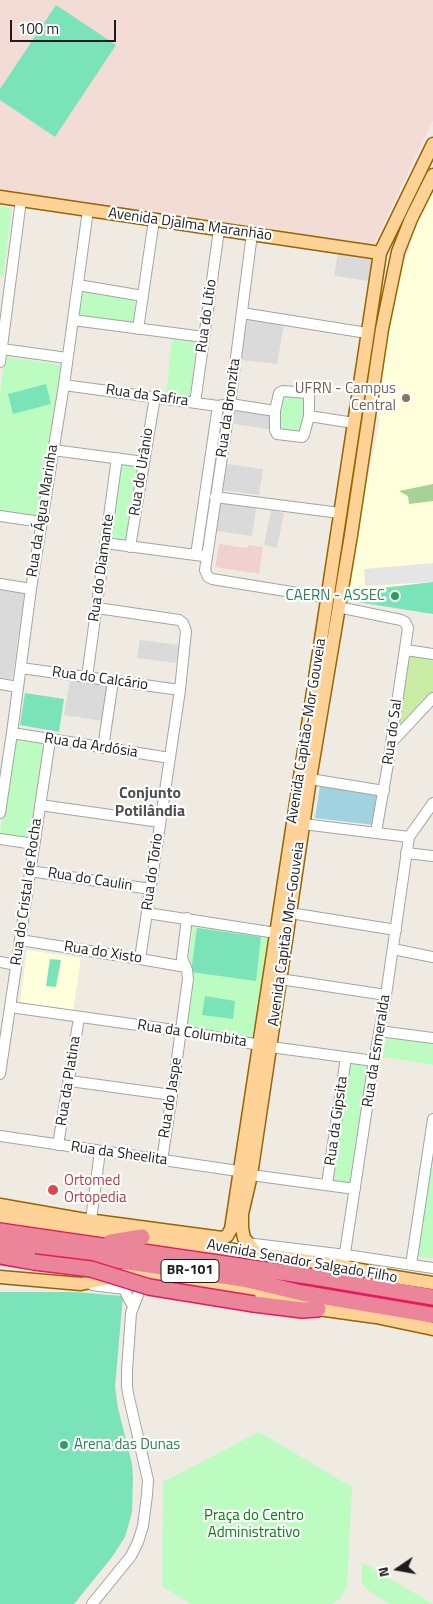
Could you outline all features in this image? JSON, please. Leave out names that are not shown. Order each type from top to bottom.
[{"type":"highway","name":"Avenida Senador Salgado Filho","points":[[2,1222],[97,1244],[433,1297]]},
{"type":"highway","points":[[97,1244],[142,1236]]},
{"type":"highway","name":"Avenida Senador Salgado Filho","points":[[0,1243],[236,1278],[274,1285],[302,1293],[433,1315]]},
{"type":"highway","name":"BR-101","points":[[0,1256],[91,1269],[149,1287],[258,1298]]},
{"type":"highway","points":[[258,1298],[302,1293]]},
{"type":"highway","points":[[258,1298],[294,1309],[318,1309]]},
{"type":"main road","name":"Avenida Capitão Mor-Gouveia","points":[[246,1242],[242,1233],[245,1173],[265,1046],[280,979],[310,779],[312,734],[340,513],[380,253],[433,144]]},
{"type":"main road","points":[[330,602],[351,535],[384,320],[398,252],[404,235],[433,175]]},
{"type":"main road","name":"Avenida Djalma Maranhão","points":[[0,197],[380,253]]},
{"type":"main road","name":"Avenida Capitão-Mor Gouveia","points":[[265,1046],[276,933],[312,734]]},
{"type":"main road","name":"Avenida Senador Salgado Filho","points":[[87,1223],[222,1238],[228,1235],[245,1173]]},
{"type":"main road","name":"Avenida Senador Salgado Filho","points":[[0,1206],[142,1236],[257,1254],[345,1260],[390,1276],[433,1283]]},
{"type":"main road","points":[[2,1222],[87,1223]]},
{"type":"main road","points":[[246,1242],[257,1254]]},
{"type":"main road","points":[[0,1277],[81,1284],[128,1274],[146,1274],[258,1298]]},
{"type":"main road","points":[[318,1309],[376,1317],[433,1329]]},
{"type":"street","points":[[0,362],[21,200]]},
{"type":"street","name":"Rua da Água Marinha","points":[[0,813],[40,522],[64,385],[88,210]]},
{"type":"street","points":[[138,328],[154,220]]},
{"type":"street","name":"Rua do Lítio","points":[[195,403],[219,230]]},
{"type":"street","name":"Rua da Bronzita","points":[[201,556],[216,497],[252,234]]},
{"type":"street","points":[[78,285],[142,296]]},
{"type":"street","points":[[242,313],[367,333]]},
{"type":"street","points":[[73,320],[204,336]]},
{"type":"street","points":[[2,349],[68,358]]},
{"type":"street","name":"Rua da Safira","points":[[64,385],[218,406],[230,404],[275,411]]},
{"type":"street","points":[[280,391],[307,393],[309,396],[309,416],[303,436],[277,434],[274,430],[275,411],[280,391]]},
{"type":"street","name":"Rua do Urânio","points":[[130,547],[155,397]]},
{"type":"street","name":"Rua da Bronzita","points":[[218,406],[201,556],[204,570],[208,577],[330,602]]},
{"type":"street","points":[[309,416],[354,423]]},
{"type":"street","points":[[53,450],[144,462]]},
{"type":"street","name":"Rua do Diamante","points":[[87,677],[117,458]]},
{"type":"street","points":[[216,497],[340,513]]},
{"type":"street","points":[[0,516],[40,522]]},
{"type":"street","points":[[105,543],[201,556]]},
{"type":"street","points":[[0,584],[31,589]]},
{"type":"street","name":"Rua do Sal","points":[[330,602],[401,620],[405,622],[408,631],[376,832]]},
{"type":"street","name":"Rua do Tório","points":[[97,608],[179,620],[184,624],[186,637],[180,690],[140,959]]},
{"type":"street","points":[[406,650],[433,654]]},
{"type":"street","name":"Rua do Calcário","points":[[21,668],[180,690]]},
{"type":"street","points":[[103,748],[113,681]]},
{"type":"street","points":[[0,684],[18,687]]},
{"type":"street","points":[[391,743],[433,698]]},
{"type":"street","name":"Rua da Ardósia","points":[[12,733],[170,758]]},
{"type":"street","name":"Rua do Cristal de Rocha","points":[[0,1074],[2,1043],[10,1007],[50,740]]},
{"type":"street","points":[[310,779],[384,791]]},
{"type":"street","points":[[303,824],[409,837],[433,803]]},
{"type":"street","points":[[40,805],[160,822]]},
{"type":"street","name":"Rua da Esmeralda","points":[[345,1260],[409,837]]},
{"type":"street","points":[[0,838],[34,844]]},
{"type":"street","points":[[406,853],[433,856]]},
{"type":"street","name":"Rua do Caulin","points":[[30,871],[150,890]]},
{"type":"street","points":[[147,913],[276,933]]},
{"type":"street","points":[[290,913],[396,930]]},
{"type":"street","name":"Rua do Jaspe","points":[[162,1160],[188,979],[182,960],[187,918]]},
{"type":"street","name":"Rua do Xisto","points":[[20,940],[186,968]]},
{"type":"street","points":[[393,949],[433,957]]},
{"type":"street","points":[[0,962],[16,965]]},
{"type":"street","points":[[280,979],[386,995]]},
{"type":"street","name":"Rua da Columbita","points":[[10,1007],[374,1061]]},
{"type":"street","name":"Rua da Platina","points":[[58,1145],[79,1018]]},
{"type":"street","points":[[380,1031],[433,1038]]},
{"type":"street","name":"Rua da Gipsita","points":[[327,1184],[346,1056]]},
{"type":"street","points":[[70,1081],[172,1095]]},
{"type":"street","points":[[411,1265],[430,1165],[433,1119]]},
{"type":"street","name":"Rua da Sheelita","points":[[0,1136],[355,1189]]},
{"type":"street","points":[[87,1223],[100,1151]]},
{"type":"street","name":"Avenida Senador Salgado Filho","points":[[246,1242],[345,1260],[433,1268]]},
{"type":"street","points":[[92,1604],[131,1556],[143,1526],[147,1495],[148,1480],[126,1387],[132,1306],[128,1274]]},
{"type":"street","points":[[132,1306],[146,1274]]},
{"type":"street","points":[[81,1284],[121,1288],[126,1291],[132,1306]]},
{"type":"shaded area","points":[[0,0],[433,0],[433,120],[373,246],[0,193]]},
{"type":"shaded area","name":"UFRN - Campus Central","points":[[433,193],[433,582],[354,591],[351,590],[349,585],[364,497],[380,420],[376,413],[398,277],[410,247],[408,238],[420,213]]},
{"type":"shaded area","points":[[338,252],[373,257],[369,281],[334,276]]},
{"type":"shaded area","points":[[247,320],[284,324],[277,364],[241,360]]},
{"type":"shaded area","points":[[235,411],[270,416],[269,429],[234,424]]},
{"type":"shaded area","points":[[227,464],[263,469],[259,495],[223,490]]},
{"type":"shaded area","points":[[220,503],[256,508],[252,536],[216,531]]},
{"type":"shaded area","points":[[271,510],[284,513],[277,548],[264,545]]},
{"type":"shaded area","points":[[219,544],[247,548],[248,545],[263,547],[259,574],[215,567]]},
{"type":"shaded area","points":[[433,563],[433,582],[365,586],[364,569]]},
{"type":"shaded area","points":[[0,590],[25,593],[12,679],[0,678]]},
{"type":"shaded area","points":[[140,640],[179,645],[176,663],[137,658]]},
{"type":"shaded area","points":[[70,680],[108,686],[102,721],[64,715]]},
{"type":"shaded area","points":[[27,950],[81,958],[73,1011],[20,1003]]},
{"type":"green space","points":[[56,5],[116,45],[55,137],[0,100],[0,89]]},
{"type":"green space","points":[[0,206],[12,209],[3,277],[0,276]]},
{"type":"green space","points":[[80,290],[136,297],[133,324],[77,318]]},
{"type":"green space","points":[[172,336],[197,338],[190,398],[166,396]]},
{"type":"green space","points":[[5,357],[63,365],[39,521],[0,514],[0,394]]},
{"type":"green space","points":[[46,384],[51,404],[13,414],[8,394]]},
{"type":"green space","points":[[282,392],[307,395],[301,436],[276,431]]},
{"type":"green space","points":[[121,463],[139,466],[128,542],[109,539]]},
{"type":"green space","points":[[433,484],[433,501],[409,504],[408,496],[399,491]]},
{"type":"green space","name":"CAERN - ASSEC","points":[[433,582],[433,614],[357,602],[357,591]]},
{"type":"green space","points":[[407,655],[433,658],[433,693],[394,734]]},
{"type":"green space","points":[[25,693],[64,699],[59,732],[20,725]]},
{"type":"green space","points":[[15,737],[47,742],[32,839],[0,834]]},
{"type":"green space","points":[[194,920],[274,938],[259,1039],[183,1030],[188,963]]},
{"type":"green space","points":[[197,928],[261,937],[256,981],[191,972]]},
{"type":"green space","points":[[50,959],[61,960],[56,987],[46,986]]},
{"type":"green space","points":[[205,996],[235,1001],[233,1019],[202,1015]]},
{"type":"green space","points":[[386,1037],[433,1044],[433,1065],[383,1057]]},
{"type":"green space","points":[[348,1061],[373,1061],[352,1185],[334,1182]]},
{"type":"green space","points":[[431,1167],[433,1168],[433,1258],[416,1257],[421,1212]]},
{"type":"green space","name":"Arena das Dunas","points":[[0,1292],[74,1292],[123,1296],[115,1387],[118,1408],[132,1464],[132,1512],[125,1537],[112,1557],[74,1604],[0,1604]]},
{"type":"green space","name":"Praça do Centro Administrativo","points":[[259,1432],[352,1487],[347,1588],[340,1599],[332,1604],[190,1604],[162,1586],[163,1482]]},
{"type":"green space","points":[[362,1562],[433,1604],[389,1604],[362,1584]]},
{"type":"water","points":[[320,786],[380,793],[374,825],[315,818]]},
{"type":"place","name":"UFRN - Campus Central","points":[[406,398]]},
{"type":"place","name":"CAERN - ASSEC","points":[[395,596]]},
{"type":"place","name":"Ortomed Ortopedia","points":[[53,1190]]},
{"type":"place","name":"Arena das Dunas","points":[[64,1445]]},
{"type":"district","name":"Conjunto Potilândia","points":[[150,803]]}]
